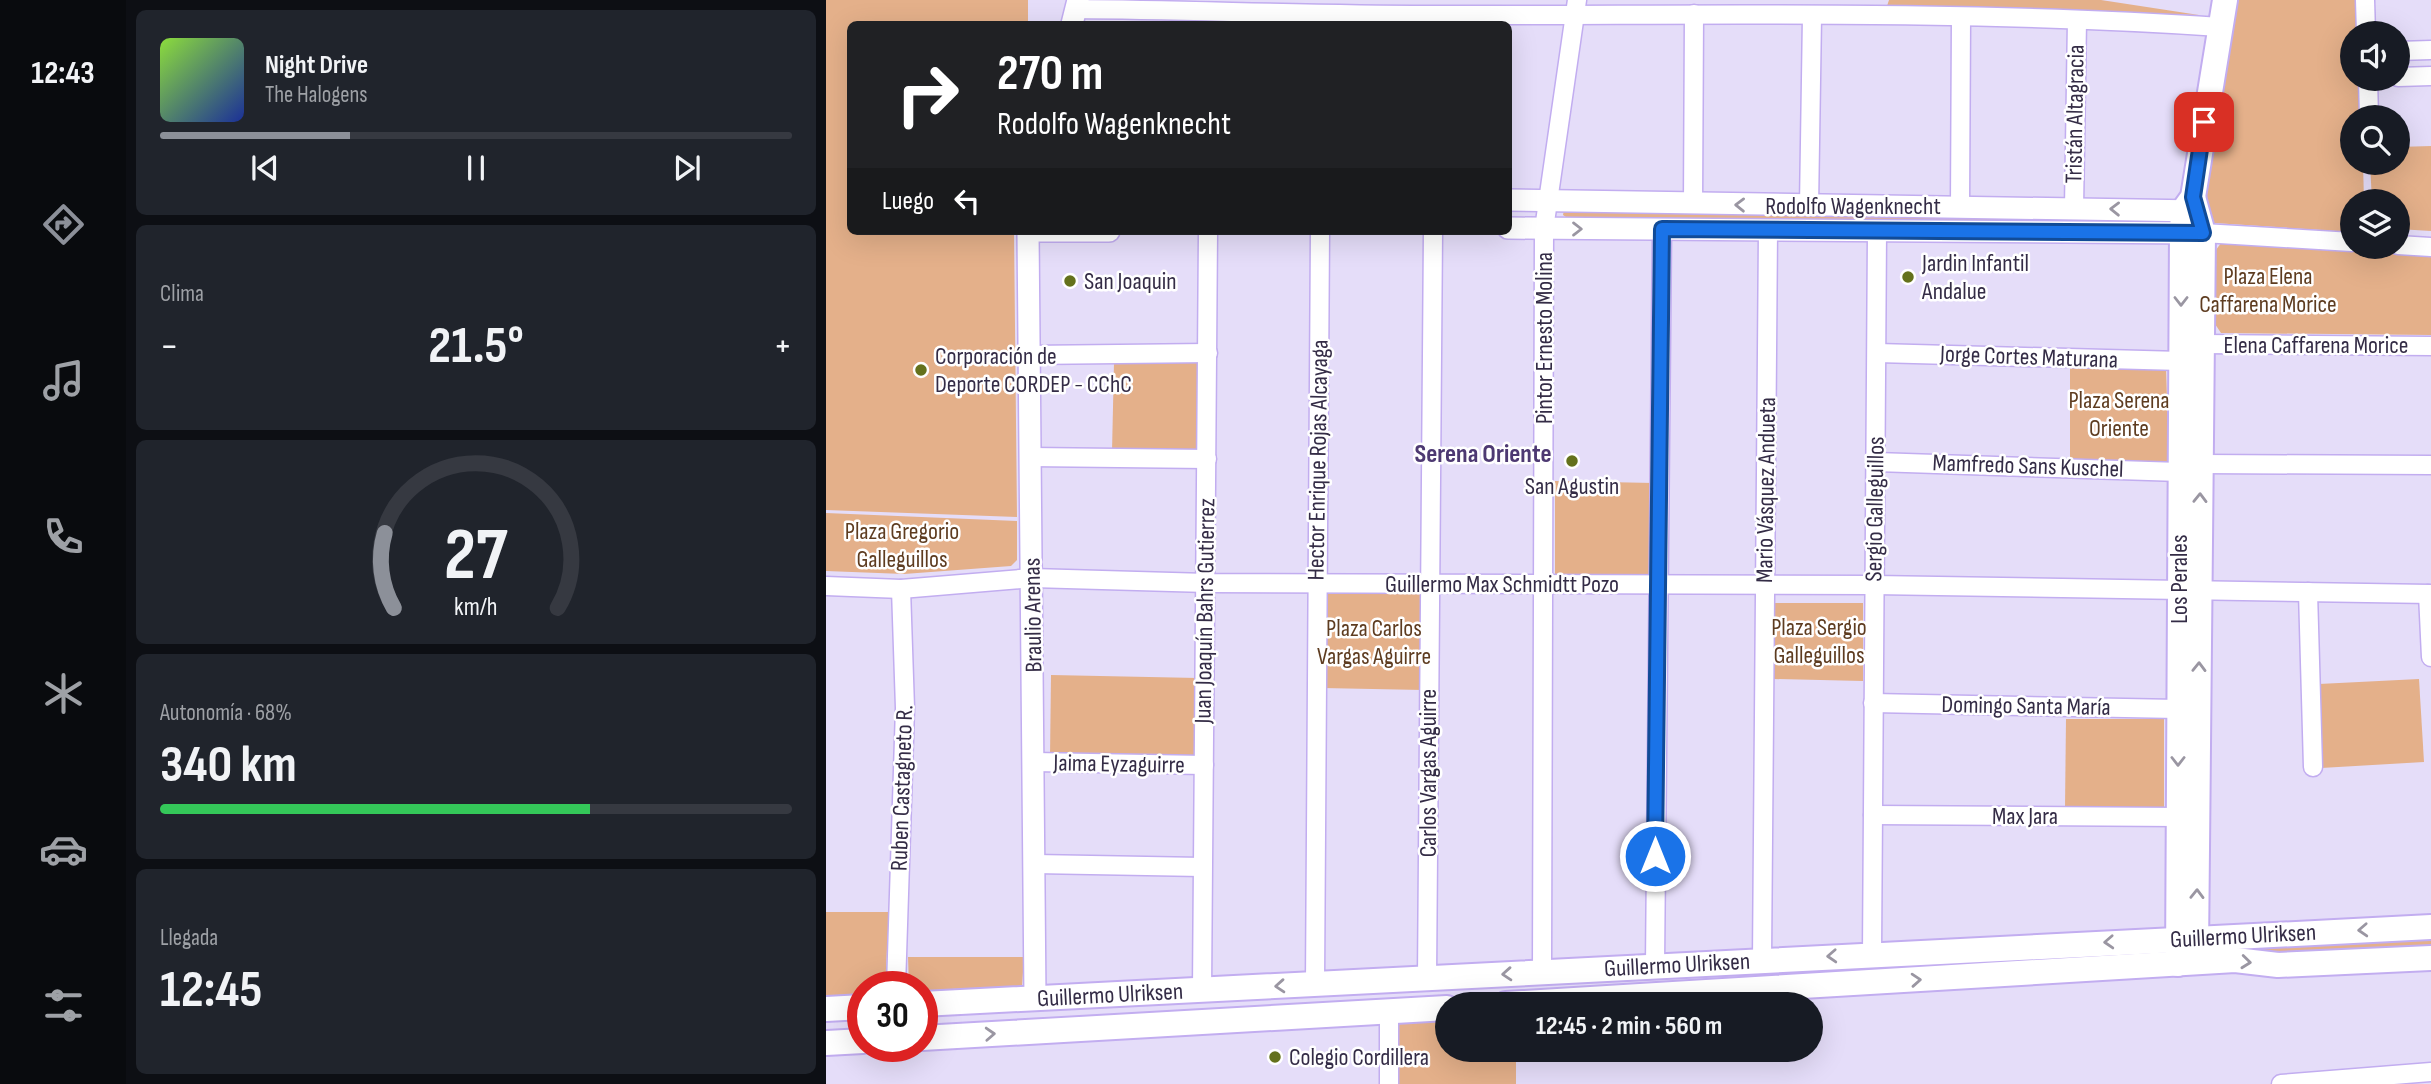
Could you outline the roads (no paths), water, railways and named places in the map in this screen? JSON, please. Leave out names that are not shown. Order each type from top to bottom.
[{"type":"main road","name":"Los Perales","points":[[2190,468],[2181,361],[2192,217],[2225,0]]},
{"type":"main road","name":"Los Perales","points":[[2187,963],[2190,468],[2202,344],[2192,217]]},
{"type":"main road","name":"Los Perales","points":[[2187,938],[2178,817],[2178,709],[2189,591]]},
{"type":"main road","name":"Guillermo Ulriksen","points":[[938,1003],[2431,927]]},
{"type":"main road","name":"Guillermo Ulriksen","points":[[1705,992],[2235,960],[2278,965],[2431,958]]},
{"type":"main road","points":[[826,1009],[847,1008]]},
{"type":"main road","name":"Guillermo Ulriksen","points":[[938,1037],[1435,1009]]},
{"type":"main road","points":[[826,1043],[847,1042]]},
{"type":"street","points":[[2365,0],[2366,21]]},
{"type":"street","points":[[1075,11],[1198,17],[1429,20],[1576,6],[1694,14],[2077,20],[2220,27]]},
{"type":"street","name":"Pintor Ernesto Molina","points":[[1542,972],[1544,229],[1576,6]]},
{"type":"street","points":[[1693,204],[1694,14]]},
{"type":"street","points":[[1809,206],[1812,16]]},
{"type":"street","points":[[1960,206],[1961,18]]},
{"type":"street","name":"Tristán Altagracia","points":[[2074,208],[2077,20]]},
{"type":"street","points":[[2410,51],[2431,50]]},
{"type":"street","points":[[2410,77],[2431,76]]},
{"type":"street","name":"Rodolfo Wagenknecht","points":[[1512,200],[2074,208],[2192,217],[2340,240]]},
{"type":"street","name":"Rodolfo Wagenknecht","points":[[1512,228],[1877,232],[2192,217]]},
{"type":"street","points":[[1655,965],[1662,229]]},
{"type":"street","name":"Mario Vásquez Andueta","points":[[1762,960],[1768,230]]},
{"type":"street","name":"Sergio Galleguillos","points":[[1872,954],[1877,232]]},
{"type":"street","name":"Braulio Arenas","points":[[1028,235],[1035,998]]},
{"type":"street","name":"Juan Joaquín Bahrs Gutierrez","points":[[1202,991],[1208,235]]},
{"type":"street","name":"Hector Enrique Rojas Alcayaga","points":[[1315,983],[1320,235]]},
{"type":"street","name":"Carlos Vargas Aguirre","points":[[1427,979],[1433,235]]},
{"type":"street","points":[[2410,246],[2431,247]]},
{"type":"street","name":"Elena Caffarena Morice","points":[[2202,344],[2431,346]]},
{"type":"street","points":[[1029,355],[1208,353]]},
{"type":"street","name":"Jorge Cortes Maturana","points":[[1877,353],[2181,361]]},
{"type":"street","points":[[1030,457],[1206,459]]},
{"type":"street","name":"Mamfredo Sans Kuschel","points":[[1876,462],[2190,468],[2431,465]]},
{"type":"street","name":"Guillermo Max Schmidtt Pozo","points":[[826,586],[901,589],[1032,578],[1207,583],[1874,585],[2429,594]]},
{"type":"street","name":"Ruben Castagneto R.","points":[[897,971],[905,708],[901,589]]},
{"type":"street","points":[[2308,592],[2313,767]]},
{"type":"street","points":[[2429,594],[2431,657]]},
{"type":"street","name":"Domingo Santa María","points":[[1873,703],[2178,709]]},
{"type":"street","name":"Jaima Eyzaguirre","points":[[1034,762],[1203,765]]},
{"type":"street","name":"Max Jara","points":[[1873,816],[2178,817]]},
{"type":"street","points":[[1035,864],[1202,867]]},
{"type":"street","points":[[1389,1011],[1389,1084]]},
{"type":"street","points":[[2281,1084],[2431,1072]]},
{"type":"place","name":"Jardin Infantil Andalue","points":[[1908,277]]},
{"type":"place","name":"San Joaquin","points":[[1070,281]]},
{"type":"place","name":"Corporación de Deporte CORDEP - CChC","points":[[921,370]]},
{"type":"place","name":"San Agustin","points":[[1572,461]]},
{"type":"place","name":"Colegio Cordillera","points":[[1275,1057]]},
{"type":"district","name":"Serena Oriente","points":[[1483,454]]},
{"type":"park label","name":"Plaza Elena Caffarena Morice","points":[[2268,290]]},
{"type":"park label","name":"Plaza Serena Oriente","points":[[2119,414]]},
{"type":"park label","name":"Plaza Gregorio Galleguillos","points":[[902,545]]},
{"type":"park label","name":"Plaza Sergio Galleguillos","points":[[1819,641]]},
{"type":"park label","name":"Plaza Carlos Vargas Aguirre","points":[[1374,642]]}]
